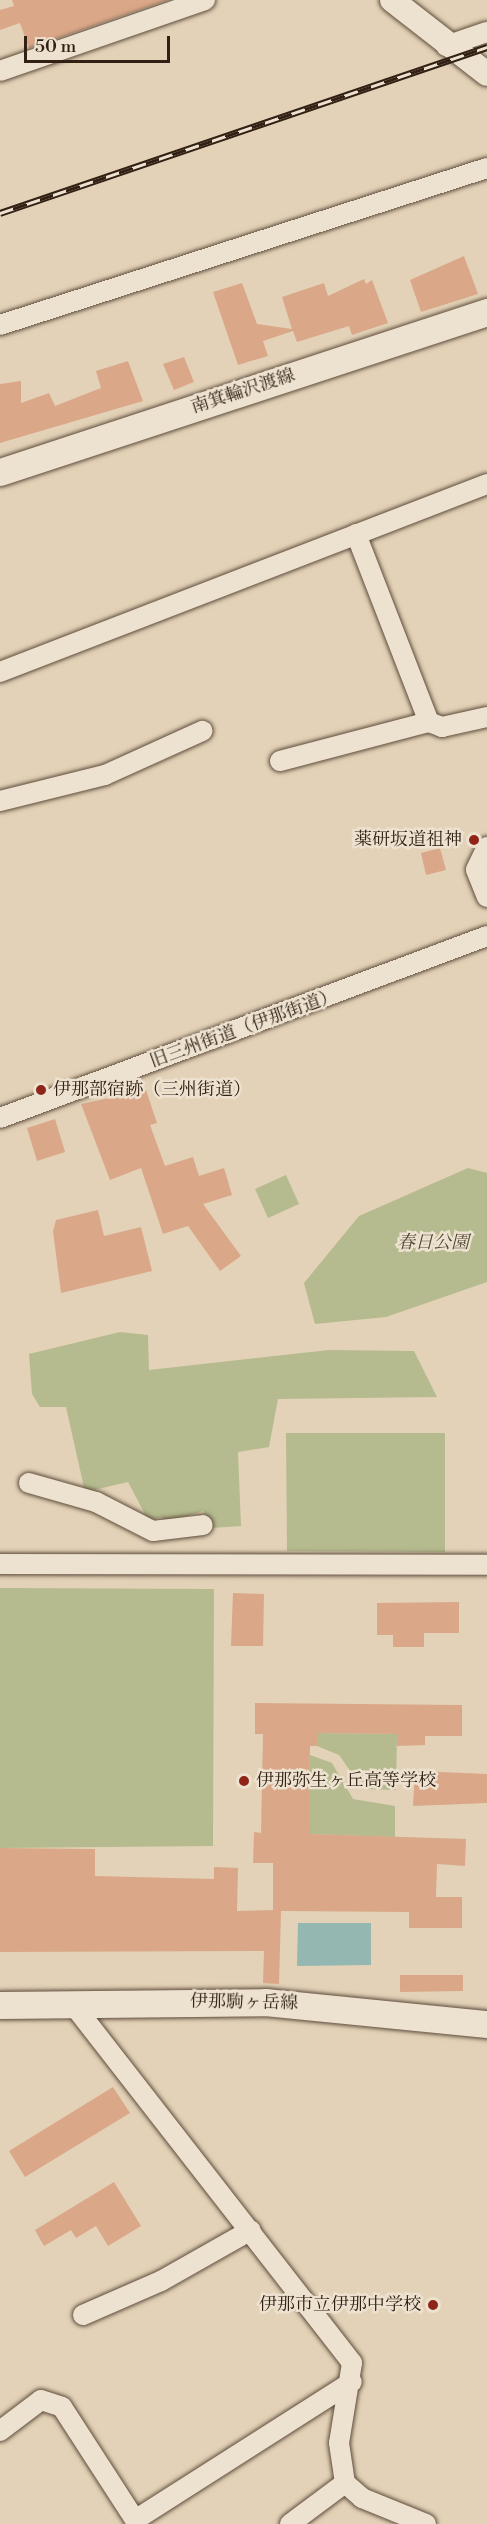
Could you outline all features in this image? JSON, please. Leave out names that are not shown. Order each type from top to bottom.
[{"type":"main road","name":"南箕輪沢渡線","points":[[0,472],[487,312]]},
{"type":"main road","name":"伊那駒ヶ岳線","points":[[0,2005],[266,2002],[487,2024]]},
{"type":"street","points":[[0,71],[205,0]]},
{"type":"street","points":[[392,0],[446,46],[487,74]]},
{"type":"street","points":[[446,46],[487,32]]},
{"type":"street","points":[[0,326],[487,168]]},
{"type":"street","points":[[0,672],[487,484]]},
{"type":"street","points":[[356,534],[429,722]]},
{"type":"street","points":[[280,761],[429,722],[442,727],[487,717]]},
{"type":"street","points":[[0,801],[105,776],[202,731]]},
{"type":"street","points":[[487,847],[476,870],[487,897]]},
{"type":"street","name":"旧三州街道（伊那街道）","points":[[0,1118],[487,936]]},
{"type":"street","points":[[29,1484],[96,1502],[153,1532],[203,1525]]},
{"type":"street","points":[[0,1564],[487,1565]]},
{"type":"street","points":[[72,2003],[251,2230],[352,2363],[352,2382],[339,2443],[345,2483],[362,2498],[426,2524]]},
{"type":"street","points":[[83,2315],[161,2281],[251,2230]]},
{"type":"street","points":[[0,2431],[41,2400],[62,2407],[135,2520],[352,2382]]},
{"type":"street","points":[[290,2524],[345,2483]]},
{"type":"green space","name":"春日公園","points":[[468,1168],[487,1173],[487,1282],[386,1317],[315,1324],[304,1283],[359,1216]]},
{"type":"green space","points":[[286,1175],[299,1204],[268,1218],[255,1189]]},
{"type":"green space","points":[[120,1332],[148,1335],[149,1370],[329,1350],[414,1351],[437,1397],[278,1399],[269,1447],[238,1452],[241,1526],[212,1528],[203,1511],[165,1523],[162,1517],[148,1520],[128,1482],[85,1492],[66,1407],[40,1407],[32,1394],[29,1354]]},
{"type":"green space","points":[[286,1433],[445,1433],[445,1552],[287,1551]]},
{"type":"green space","points":[[0,1588],[214,1589],[213,1846],[0,1848]]},
{"type":"green space","points":[[317,1733],[397,1734],[396,1790],[363,1789],[339,1755],[317,1746]]},
{"type":"green space","points":[[310,1755],[332,1763],[353,1799],[395,1806],[395,1837],[307,1834]]},
{"type":"water","points":[[298,1923],[371,1923],[371,1965],[297,1966]]},
{"type":"building","points":[[12,0],[168,0],[29,48],[20,23],[0,30],[0,10],[14,6]]},
{"type":"building","points":[[464,256],[478,294],[421,312],[410,280]]},
{"type":"building","points":[[364,279],[366,284],[372,280],[388,323],[352,335],[349,326],[297,342],[293,331],[263,341],[268,356],[238,365],[213,292],[242,283],[257,324],[292,329],[282,297],[324,283],[328,296]]},
{"type":"building","points":[[184,357],[194,382],[174,390],[163,364]]},
{"type":"building","points":[[128,361],[143,401],[0,443],[0,384],[21,381],[21,403],[49,393],[55,406],[101,388],[96,371]]},
{"type":"building","points":[[440,848],[446,870],[426,875],[421,853]]},
{"type":"building","points":[[146,1090],[157,1123],[150,1125],[165,1166],[193,1157],[199,1176],[224,1168],[232,1195],[203,1204],[241,1256],[220,1271],[188,1226],[163,1234],[141,1168],[110,1180],[81,1104]]},
{"type":"building","points":[[55,1119],[65,1152],[37,1161],[27,1128]]},
{"type":"building","points":[[98,1210],[104,1236],[141,1227],[152,1271],[61,1293],[53,1231],[56,1220]]},
{"type":"building","points":[[233,1593],[264,1594],[263,1646],[231,1646]]},
{"type":"building","points":[[459,1602],[459,1633],[424,1633],[424,1647],[393,1647],[393,1635],[377,1635],[377,1603]]},
{"type":"building","points":[[255,1703],[462,1705],[462,1736],[425,1736],[425,1745],[397,1746],[397,1734],[317,1733],[317,1746],[310,1746],[309,1814],[310,1834],[466,1839],[465,1866],[437,1864],[436,1897],[462,1897],[462,1928],[409,1928],[409,1912],[281,1911],[279,1984],[263,1983],[264,1951],[0,1952],[0,1848],[95,1849],[95,1876],[214,1879],[214,1867],[238,1868],[237,1911],[273,1910],[273,1863],[253,1863],[254,1832],[261,1833],[263,1734],[255,1734]]},
{"type":"building","points":[[415,1771],[487,1774],[487,1803],[413,1806]]},
{"type":"building","points":[[400,1975],[463,1975],[463,1991],[400,1992]]},
{"type":"building","points":[[113,2087],[130,2113],[25,2177],[9,2151]]},
{"type":"building","points":[[114,2182],[141,2226],[108,2246],[96,2226],[76,2238],[71,2230],[44,2246],[35,2230]]},
{"type":"railway","points":[[0,213],[487,47]]},
{"type":"place","name":"薬研坂道祖神","points":[[474,840]]},
{"type":"place","name":"伊那部宿跡（三州街道）","points":[[41,1090]]},
{"type":"place","name":"伊那弥生ヶ丘高等学校","points":[[244,1781]]},
{"type":"place","name":"伊那市立伊那中学校","points":[[433,2305]]}]
